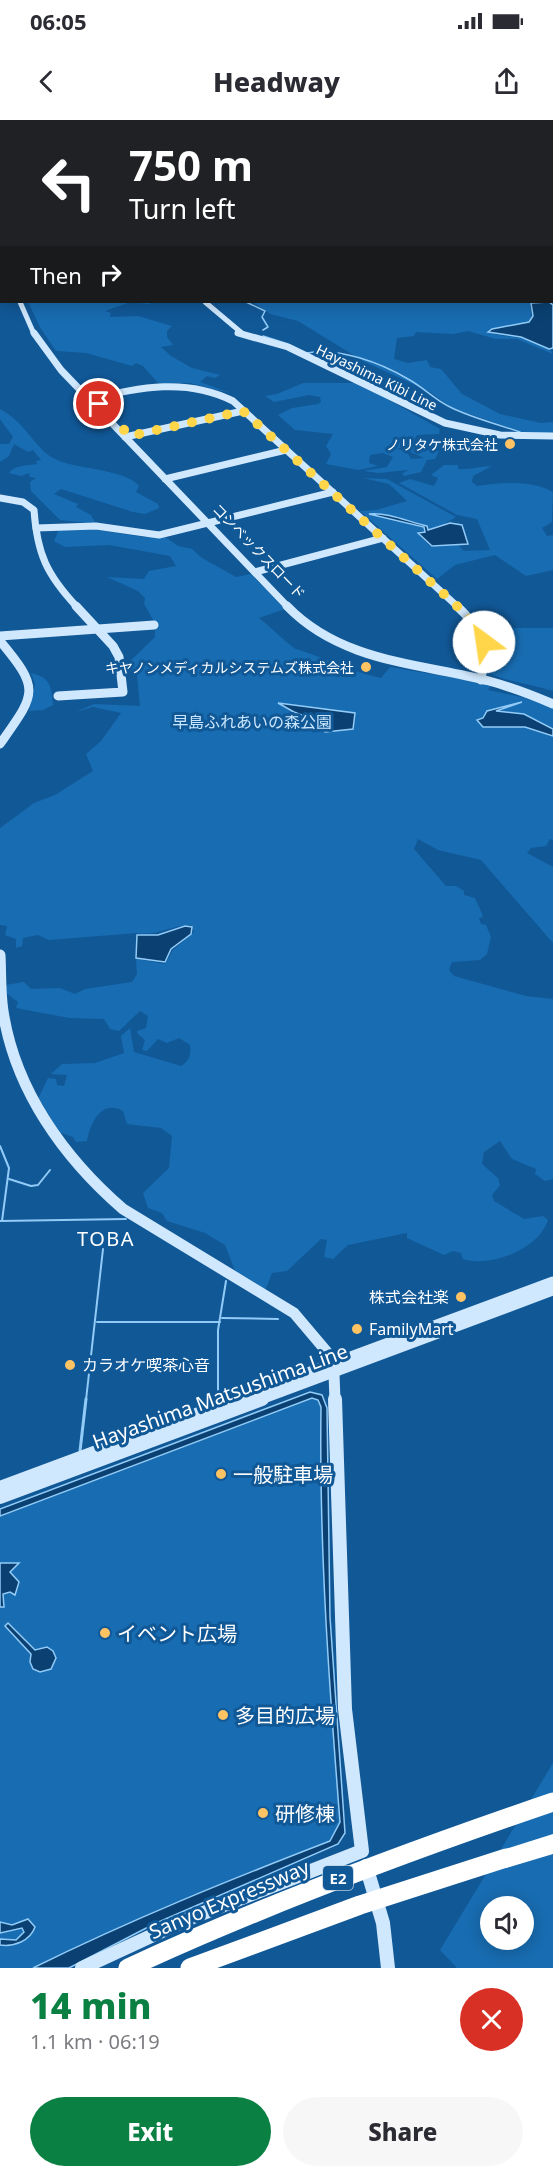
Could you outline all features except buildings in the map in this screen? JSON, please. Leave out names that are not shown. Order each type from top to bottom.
[{"type":"highway","name":"Sanyo Expressway","points":[[128,1968],[251,1913],[339,1878],[553,1802]]},
{"type":"highway","name":"E2","points":[[190,1968],[360,1905],[553,1844]]},
{"type":"street","name":"コンベックスロード","points":[[22,303],[50,351],[91,398],[210,523],[307,620],[345,644],[388,660],[482,678],[553,701]]},
{"type":"street","name":"Hayashima Kibi Line","points":[[206,303],[238,333],[288,347],[445,423],[500,435],[553,436]]},
{"type":"street","points":[[91,398],[151,386],[180,385],[219,393],[243,411],[333,492],[477,627],[485,650],[482,678]]},
{"type":"street","points":[[128,437],[243,411]]},
{"type":"street","points":[[167,478],[286,450]]},
{"type":"street","points":[[36,528],[96,526],[155,536],[333,492]]},
{"type":"street","points":[[0,498],[18,501],[32,508],[39,553],[48,573],[95,629],[111,644],[119,657],[123,692],[58,696]]},
{"type":"street","points":[[257,571],[383,538]]},
{"type":"street","points":[[0,636],[154,625]]},
{"type":"street","points":[[0,641],[27,675],[29,690],[22,712],[0,744]]},
{"type":"street","points":[[0,955],[4,1019],[15,1052],[36,1108],[70,1158],[102,1192],[123,1209],[294,1313],[322,1345],[334,1369],[345,1709],[362,1851],[381,1914],[388,1968]]},
{"type":"street","name":"Hayashima Matsushima Line","points":[[0,1497],[553,1282]]},
{"type":"street","name":"Hayashima Matsushima Line","points":[[0,1488],[553,1290]]},
{"type":"street","points":[[82,1968],[188,1918],[362,1851]]},
{"type":"green space","points":[[28,303],[128,303],[105,311],[111,313],[110,317],[138,316],[172,326],[167,331],[167,337],[173,345],[161,347],[171,356],[192,368],[220,375],[215,378],[207,376],[200,382],[230,393],[190,383],[158,383],[143,366],[136,363],[132,366],[86,353],[56,351],[40,327]]},
{"type":"green space","points":[[254,303],[530,303],[531,318],[527,323],[490,329],[486,332],[533,341],[548,348],[553,354],[517,339],[496,339],[468,331],[453,334],[416,332],[414,336],[397,338],[394,359],[408,363],[427,360],[430,367],[441,369],[462,394],[500,414],[541,423],[553,422],[553,435],[525,433],[452,408],[430,392],[363,361],[298,321],[270,314]]},
{"type":"green space","points":[[303,383],[359,383],[440,429],[439,434],[417,435],[412,443],[423,446],[420,449],[408,448],[439,451],[435,459],[427,460],[421,472],[404,476],[402,474],[408,470],[379,473],[363,471],[387,467],[393,457],[383,453],[370,455],[369,463],[378,466],[358,470],[326,464],[331,454],[326,446],[333,434],[295,430],[278,415],[292,408],[318,404],[321,402],[320,397],[309,395],[274,402],[265,396],[277,394]],"holes":[[[397,448],[403,448],[424,458],[411,459],[408,454]]]},
{"type":"green space","points":[[0,409],[16,420],[53,458],[73,465],[111,472],[132,480],[139,486],[136,492],[158,504],[159,508],[145,514],[133,512],[61,489],[54,494],[78,504],[76,507],[91,515],[96,524],[60,520],[31,491],[30,482],[36,478],[30,477],[29,473],[21,476],[9,473],[19,467],[37,464],[36,461],[41,460],[33,450],[28,452],[14,444],[9,456],[0,462],[0,444],[9,444],[13,437],[0,419]]},
{"type":"green space","points":[[444,465],[458,465],[458,469],[492,466],[473,476],[472,482],[477,486],[506,483],[526,484],[536,485],[553,492],[552,522],[542,528],[547,536],[553,535],[553,570],[526,576],[495,555],[455,565],[437,579],[360,511],[376,510],[407,501],[389,484],[363,478],[387,479],[456,517],[438,528],[416,532],[431,547],[465,545],[459,546],[464,551],[490,550],[477,519],[457,515],[399,483],[410,479],[434,486],[438,478],[431,475]]},
{"type":"green space","name":"早島ふれあいの森公園","points":[[84,528],[144,537],[164,536],[178,546],[192,549],[202,558],[236,577],[251,574],[285,609],[259,618],[296,649],[381,678],[390,667],[478,682],[491,685],[488,690],[526,698],[553,708],[553,840],[550,839],[546,846],[531,848],[527,853],[553,867],[553,943],[481,860],[438,850],[418,839],[414,849],[446,886],[456,886],[464,891],[464,895],[475,898],[483,916],[479,919],[481,924],[486,925],[491,937],[487,954],[480,960],[452,962],[449,970],[454,976],[526,996],[553,999],[553,1179],[545,1181],[535,1174],[536,1169],[512,1159],[500,1141],[484,1152],[482,1164],[498,1178],[500,1185],[492,1195],[494,1201],[524,1219],[543,1216],[548,1220],[535,1240],[525,1247],[500,1258],[474,1261],[463,1259],[461,1253],[453,1251],[444,1255],[407,1238],[407,1233],[348,1245],[333,1259],[324,1257],[327,1240],[321,1239],[287,1271],[272,1273],[265,1291],[236,1273],[225,1245],[205,1233],[167,1221],[162,1213],[148,1208],[143,1193],[169,1168],[172,1136],[161,1128],[127,1124],[123,1111],[115,1108],[109,1108],[98,1115],[87,1141],[76,1142],[73,1137],[58,1132],[38,1099],[48,1078],[56,1079],[57,1085],[64,1086],[67,1075],[51,1074],[62,1064],[95,1063],[124,1053],[121,1036],[130,1028],[134,1052],[181,1066],[188,1059],[190,1052],[190,1045],[179,1038],[167,1043],[158,1039],[147,1051],[142,1050],[145,1040],[137,1031],[146,1028],[148,1016],[140,1011],[119,1031],[110,1029],[104,1019],[69,1018],[16,1008],[18,1002],[6,993],[5,985],[24,982],[31,989],[60,988],[75,994],[85,989],[132,982],[137,974],[136,959],[165,964],[173,950],[194,932],[191,925],[145,934],[49,940],[38,935],[23,938],[22,946],[16,948],[16,939],[5,935],[7,926],[0,925],[0,828],[34,803],[55,795],[93,771],[86,754],[101,741],[121,713],[93,707],[76,712],[94,704],[140,706],[137,675],[132,672],[123,672],[123,668],[155,637],[155,623],[144,604],[145,598],[138,591],[107,577],[144,579],[149,571],[176,566],[170,556],[109,545],[65,547],[54,541],[59,529]]},
{"type":"green space","points":[[482,628],[553,628],[553,691],[500,678],[487,672],[490,648]]},
{"type":"green space","points":[[31,673],[43,677],[49,684],[53,705],[43,710],[29,711],[35,684]]},
{"type":"green space","points":[[313,1398],[318,1400],[321,1407],[323,1563],[340,1822],[330,1841],[174,1903],[33,1968],[0,1968],[0,1516]]},
{"type":"green space","points":[[553,1763],[553,1968],[457,1968],[440,1950]]},
{"type":"shaded area","points":[[531,303],[553,305],[553,348],[549,349],[521,337],[488,332],[492,329],[529,322],[533,316]]},
{"type":"shaded area","points":[[369,514],[384,514],[427,526],[428,530],[450,523],[462,525],[468,544],[432,546],[418,533],[425,532],[424,527]]},
{"type":"shaded area","points":[[522,702],[496,711],[524,714],[553,729],[553,736],[525,727],[483,727],[477,720],[483,718],[487,711]]},
{"type":"shaded area","points":[[278,703],[355,713],[353,729],[325,732],[317,721]]},
{"type":"shaded area","points":[[185,926],[192,927],[191,934],[171,949],[165,962],[136,958],[137,935],[158,935]]},
{"type":"shaded area","points":[[310,1392],[322,1395],[327,1408],[330,1617],[345,1833],[338,1844],[154,1924],[69,1968],[33,1968],[180,1901],[330,1841],[340,1822],[323,1563],[321,1407],[318,1400],[312,1398],[0,1516],[0,1509]]},
{"type":"shaded area","points":[[0,1563],[19,1563],[10,1572],[19,1582],[15,1595],[10,1592],[3,1594],[4,1607],[0,1607]]},
{"type":"shaded area","points":[[8,1623],[35,1650],[47,1647],[53,1651],[56,1658],[51,1669],[40,1672],[33,1669],[30,1662],[31,1654],[5,1626]]},
{"type":"shaded area","points":[[28,1919],[35,1927],[29,1936],[16,1944],[0,1945],[0,1939],[16,1940],[24,1932],[22,1928],[0,1933],[0,1922],[12,1925]]},
{"type":"waterway","points":[[248,303],[265,311],[262,317],[268,327],[263,330]]},
{"type":"waterway","points":[[263,336],[288,344]]},
{"type":"waterway","points":[[307,353],[332,352],[373,362],[408,379],[450,407],[520,432]]},
{"type":"waterway","points":[[0,1146],[9,1168],[2,1221]]},
{"type":"waterway","points":[[9,1179],[31,1186],[38,1185],[50,1170]]},
{"type":"waterway","points":[[2,1221],[126,1219]]},
{"type":"waterway","points":[[86,1400],[103,1249]]},
{"type":"waterway","points":[[219,1322],[226,1281]]},
{"type":"waterway","points":[[222,1318],[278,1319]]},
{"type":"waterway","points":[[97,1322],[219,1322]]},
{"type":"waterway","points":[[218,1400],[219,1322]]},
{"type":"waterway","points":[[80,1451],[86,1399]]},
{"type":"place","name":"ノリタケ株式会社","points":[[510,444]]},
{"type":"place","name":"キヤノンメディカルシステムズ株式会社","points":[[366,667]]},
{"type":"place","name":"株式会社楽","points":[[461,1297]]},
{"type":"place","name":"FamilyMart","points":[[357,1329]]},
{"type":"place","name":"カラオケ喫茶心音","points":[[70,1365]]},
{"type":"place","name":"一般駐車場","points":[[221,1474]]},
{"type":"place","name":"イベント広場","points":[[105,1633]]},
{"type":"place","name":"多目的広場","points":[[223,1715]]},
{"type":"place","name":"研修棟","points":[[263,1813]]},
{"type":"district","name":"TOBA","points":[[106,1238]]},
{"type":"route","points":[[99,404],[130,436],[243,411],[469,617],[482,635],[484,642]]}]
